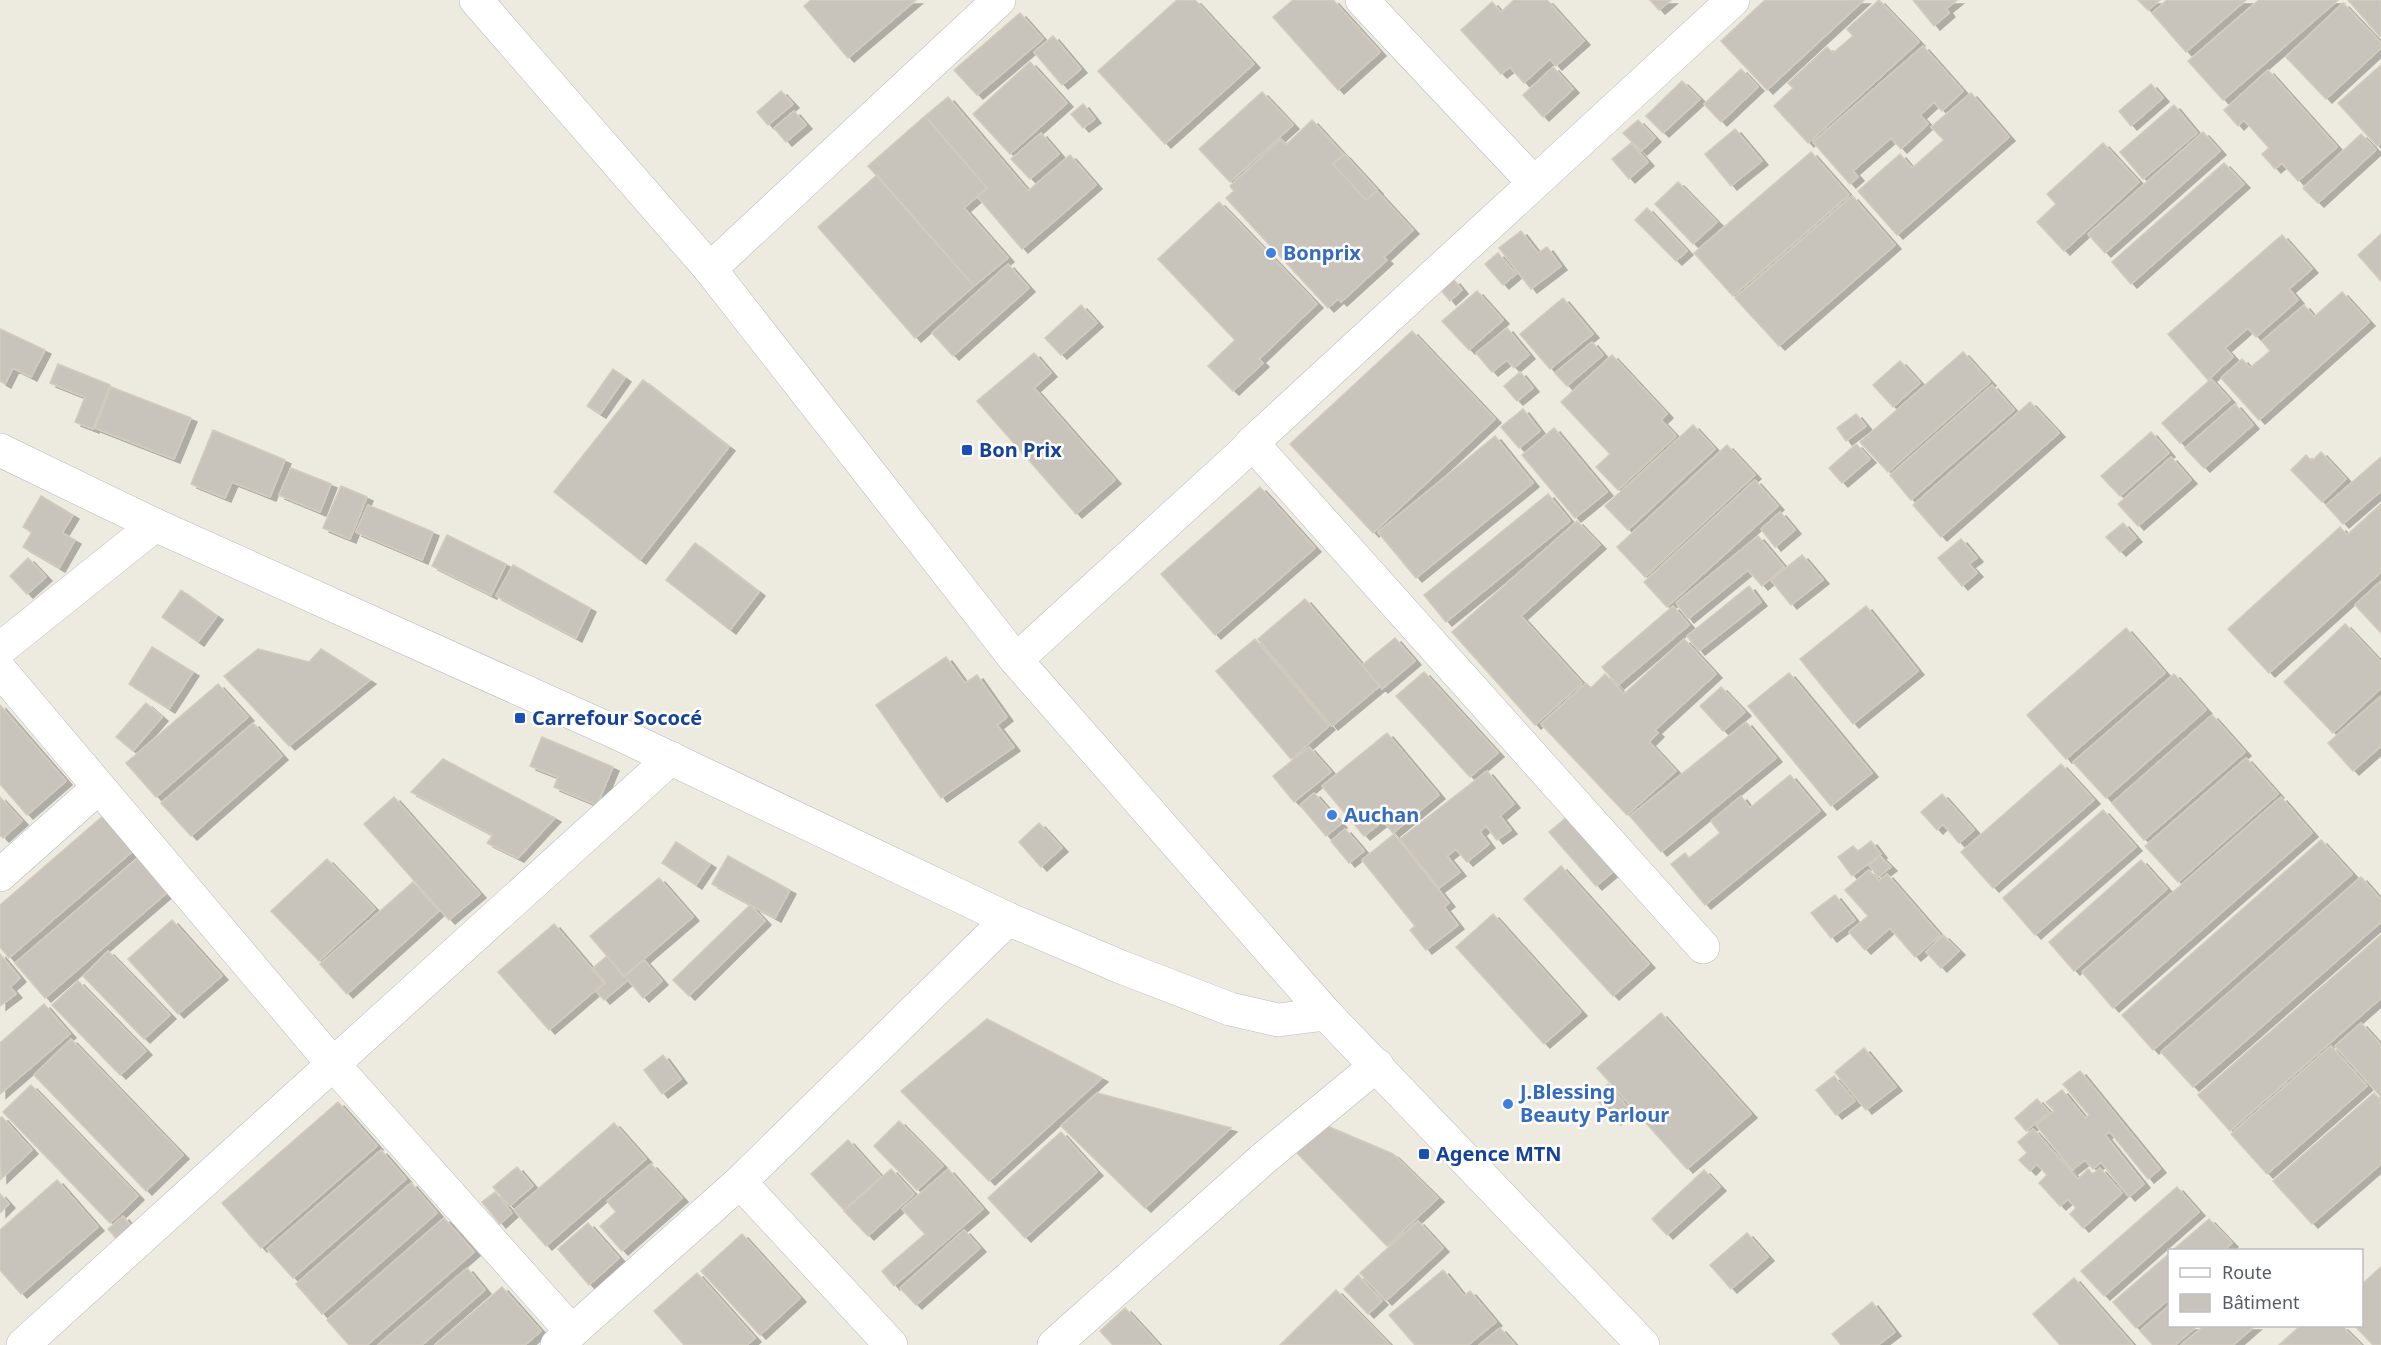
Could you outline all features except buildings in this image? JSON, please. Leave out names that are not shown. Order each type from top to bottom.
[{"type":"street","points":[[476,0],[710,269],[1016,660],[1326,1014],[1643,1345]]},
{"type":"street","points":[[710,269],[999,0]]},
{"type":"street","points":[[1362,0],[1534,183]]},
{"type":"street","points":[[1016,660],[1236,460],[1733,0]]},
{"type":"street","points":[[1252,443],[1703,947]]},
{"type":"street","points":[[0,450],[154,525],[671,758],[1008,919],[1121,967],[1230,1009],[1278,1020],[1326,1014]]},
{"type":"street","points":[[0,650],[154,525]]},
{"type":"street","points":[[0,670],[565,1338],[740,1182],[1008,919]]},
{"type":"street","points":[[23,1345],[671,758]]},
{"type":"street","points":[[0,875],[99,787]]},
{"type":"street","points":[[1054,1345],[1264,1158],[1377,1065]]},
{"type":"street","points":[[740,1182],[891,1345]]},
{"type":"place","name":"Bonprix","points":[[1271,253]]},
{"type":"place","name":"Bon Prix","points":[[967,450]]},
{"type":"place","name":"Carrefour Sococé","points":[[520,718]]},
{"type":"place","name":"Auchan","points":[[1332,815]]},
{"type":"place","name":"J.Blessing Beauty Parlour","points":[[1508,1104]]},
{"type":"place","name":"Agence MTN","points":[[1424,1154]]}]
